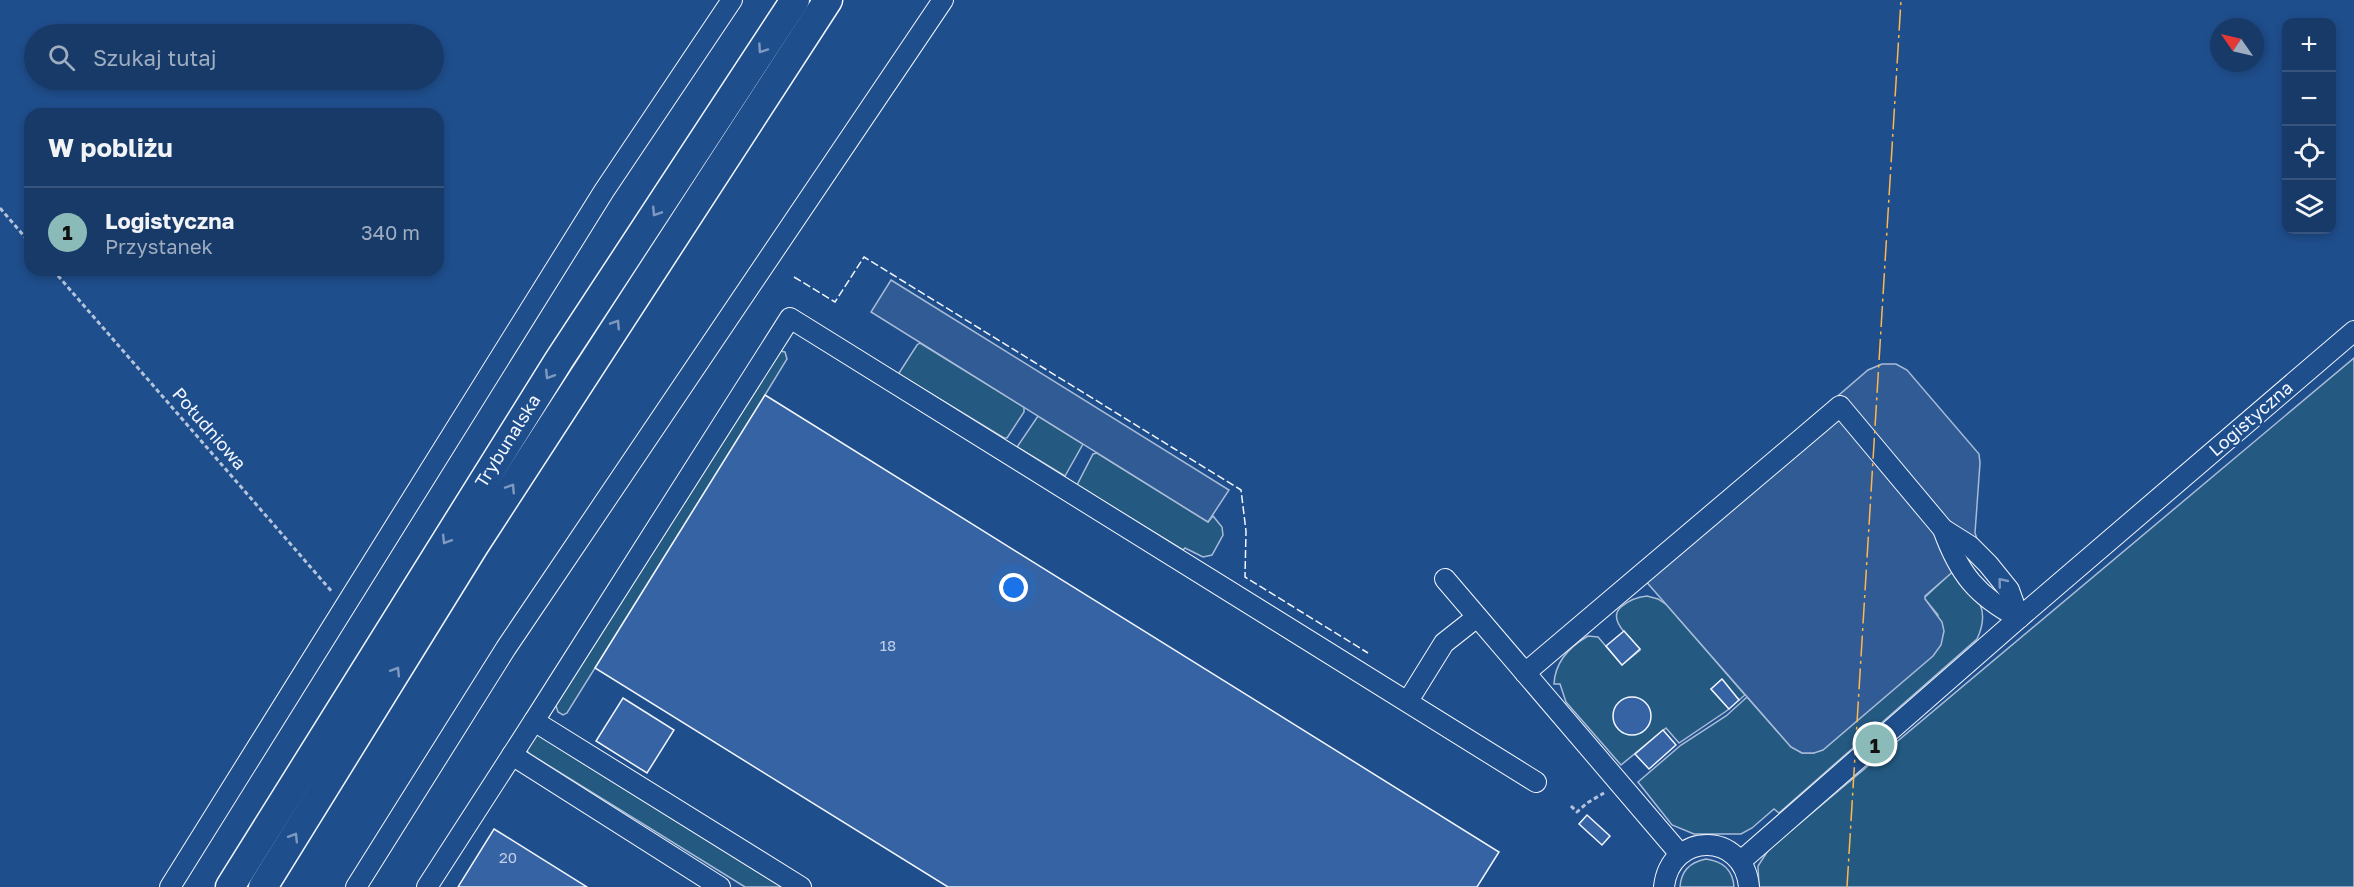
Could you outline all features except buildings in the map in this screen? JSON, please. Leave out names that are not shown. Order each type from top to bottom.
[{"type":"highway","name":"Trybunalska","points":[[230,887],[559,360],[795,0]]},
{"type":"highway","name":"Trybunalska","points":[[263,887],[474,546],[828,0]]},
{"type":"street","points":[[170,887],[604,191],[732,0]]},
{"type":"street","points":[[356,887],[506,648],[943,0]]},
{"type":"street","points":[[427,887],[790,318],[1536,782]]},
{"type":"street","name":"Logistyczna","points":[[1741,861],[2019,618],[2354,331]]},
{"type":"street","points":[[1525,673],[1840,406],[1942,529],[1970,546],[1988,564],[2009,590],[2019,618]]},
{"type":"street","points":[[1445,579],[1680,854]]},
{"type":"street","points":[[1408,701],[1444,643],[1476,617]]},
{"type":"street","points":[[534,721],[801,887]]},
{"type":"street","points":[[512,755],[720,887]]},
{"type":"street","points":[[1664,887],[1665,876],[1671,864],[1680,854],[1700,845],[1712,845],[1723,848],[1741,861],[1747,873],[1749,887]]},
{"type":"path","points":[[0,208],[24,236]]},
{"type":"path","name":"Południowa","points":[[58,276],[344,606]]},
{"type":"path","points":[[1571,806],[1577,812],[1600,794],[1608,794]]},
{"type":"shaded area","points":[[891,280],[1229,490],[1208,522],[871,312]]},
{"type":"shaded area","points":[[920,343],[1024,407],[1024,412],[1007,438],[900,375],[899,373]]},
{"type":"shaded area","points":[[780,351],[785,352],[787,359],[765,395],[567,713],[563,715],[558,712],[555,703]]},
{"type":"shaded area","points":[[2354,358],[2354,887],[1759,887],[1758,866],[1769,849]]},
{"type":"shaded area","points":[[1882,364],[1896,364],[1907,370],[1979,454],[1975,533],[1980,548],[1925,596],[1942,622],[1944,631],[1941,645],[1933,656],[1823,750],[1802,753],[1791,747],[1636,570],[1868,370]]},
{"type":"shaded area","points":[[1038,416],[1083,444],[1065,476],[1017,447]]},
{"type":"shaded area","points":[[1097,453],[1208,522],[1213,516],[1222,527],[1223,535],[1212,555],[1203,557],[1185,548],[1183,550],[1077,485],[1093,454]]},
{"type":"shaded area","points":[[1952,572],[1969,587],[1982,610],[1983,618],[1977,639],[1779,813],[1774,809],[1752,828],[1741,834],[1694,834],[1672,825],[1638,782],[1681,745],[1726,716],[1747,697],[1791,747],[1802,753],[1814,753],[1938,615],[1924,598]]},
{"type":"shaded area","points":[[1647,596],[1667,605],[1745,695],[1739,700],[1721,680],[1711,689],[1729,709],[1679,743],[1666,728],[1621,765],[1566,702],[1560,684],[1554,684],[1555,676],[1564,656],[1588,636],[1598,637],[1622,665],[1640,650],[1618,623],[1617,612],[1630,601]]},
{"type":"shaded area","points":[[535,735],[540,735],[784,887],[745,887],[530,754],[526,750]]},
{"type":"shaded area","points":[[1706,859],[1726,867],[1734,887],[1680,887],[1682,876],[1687,868],[1695,862]]},
{"type":"fence","points":[[794,277],[835,302],[864,257],[1241,490],[1246,531],[1245,577],[1368,653]]},
{"type":"power","points":[[1847,887],[1901,0]]},
{"type":"place","name":"Logistyczna","points":[[1875,744]]}]
